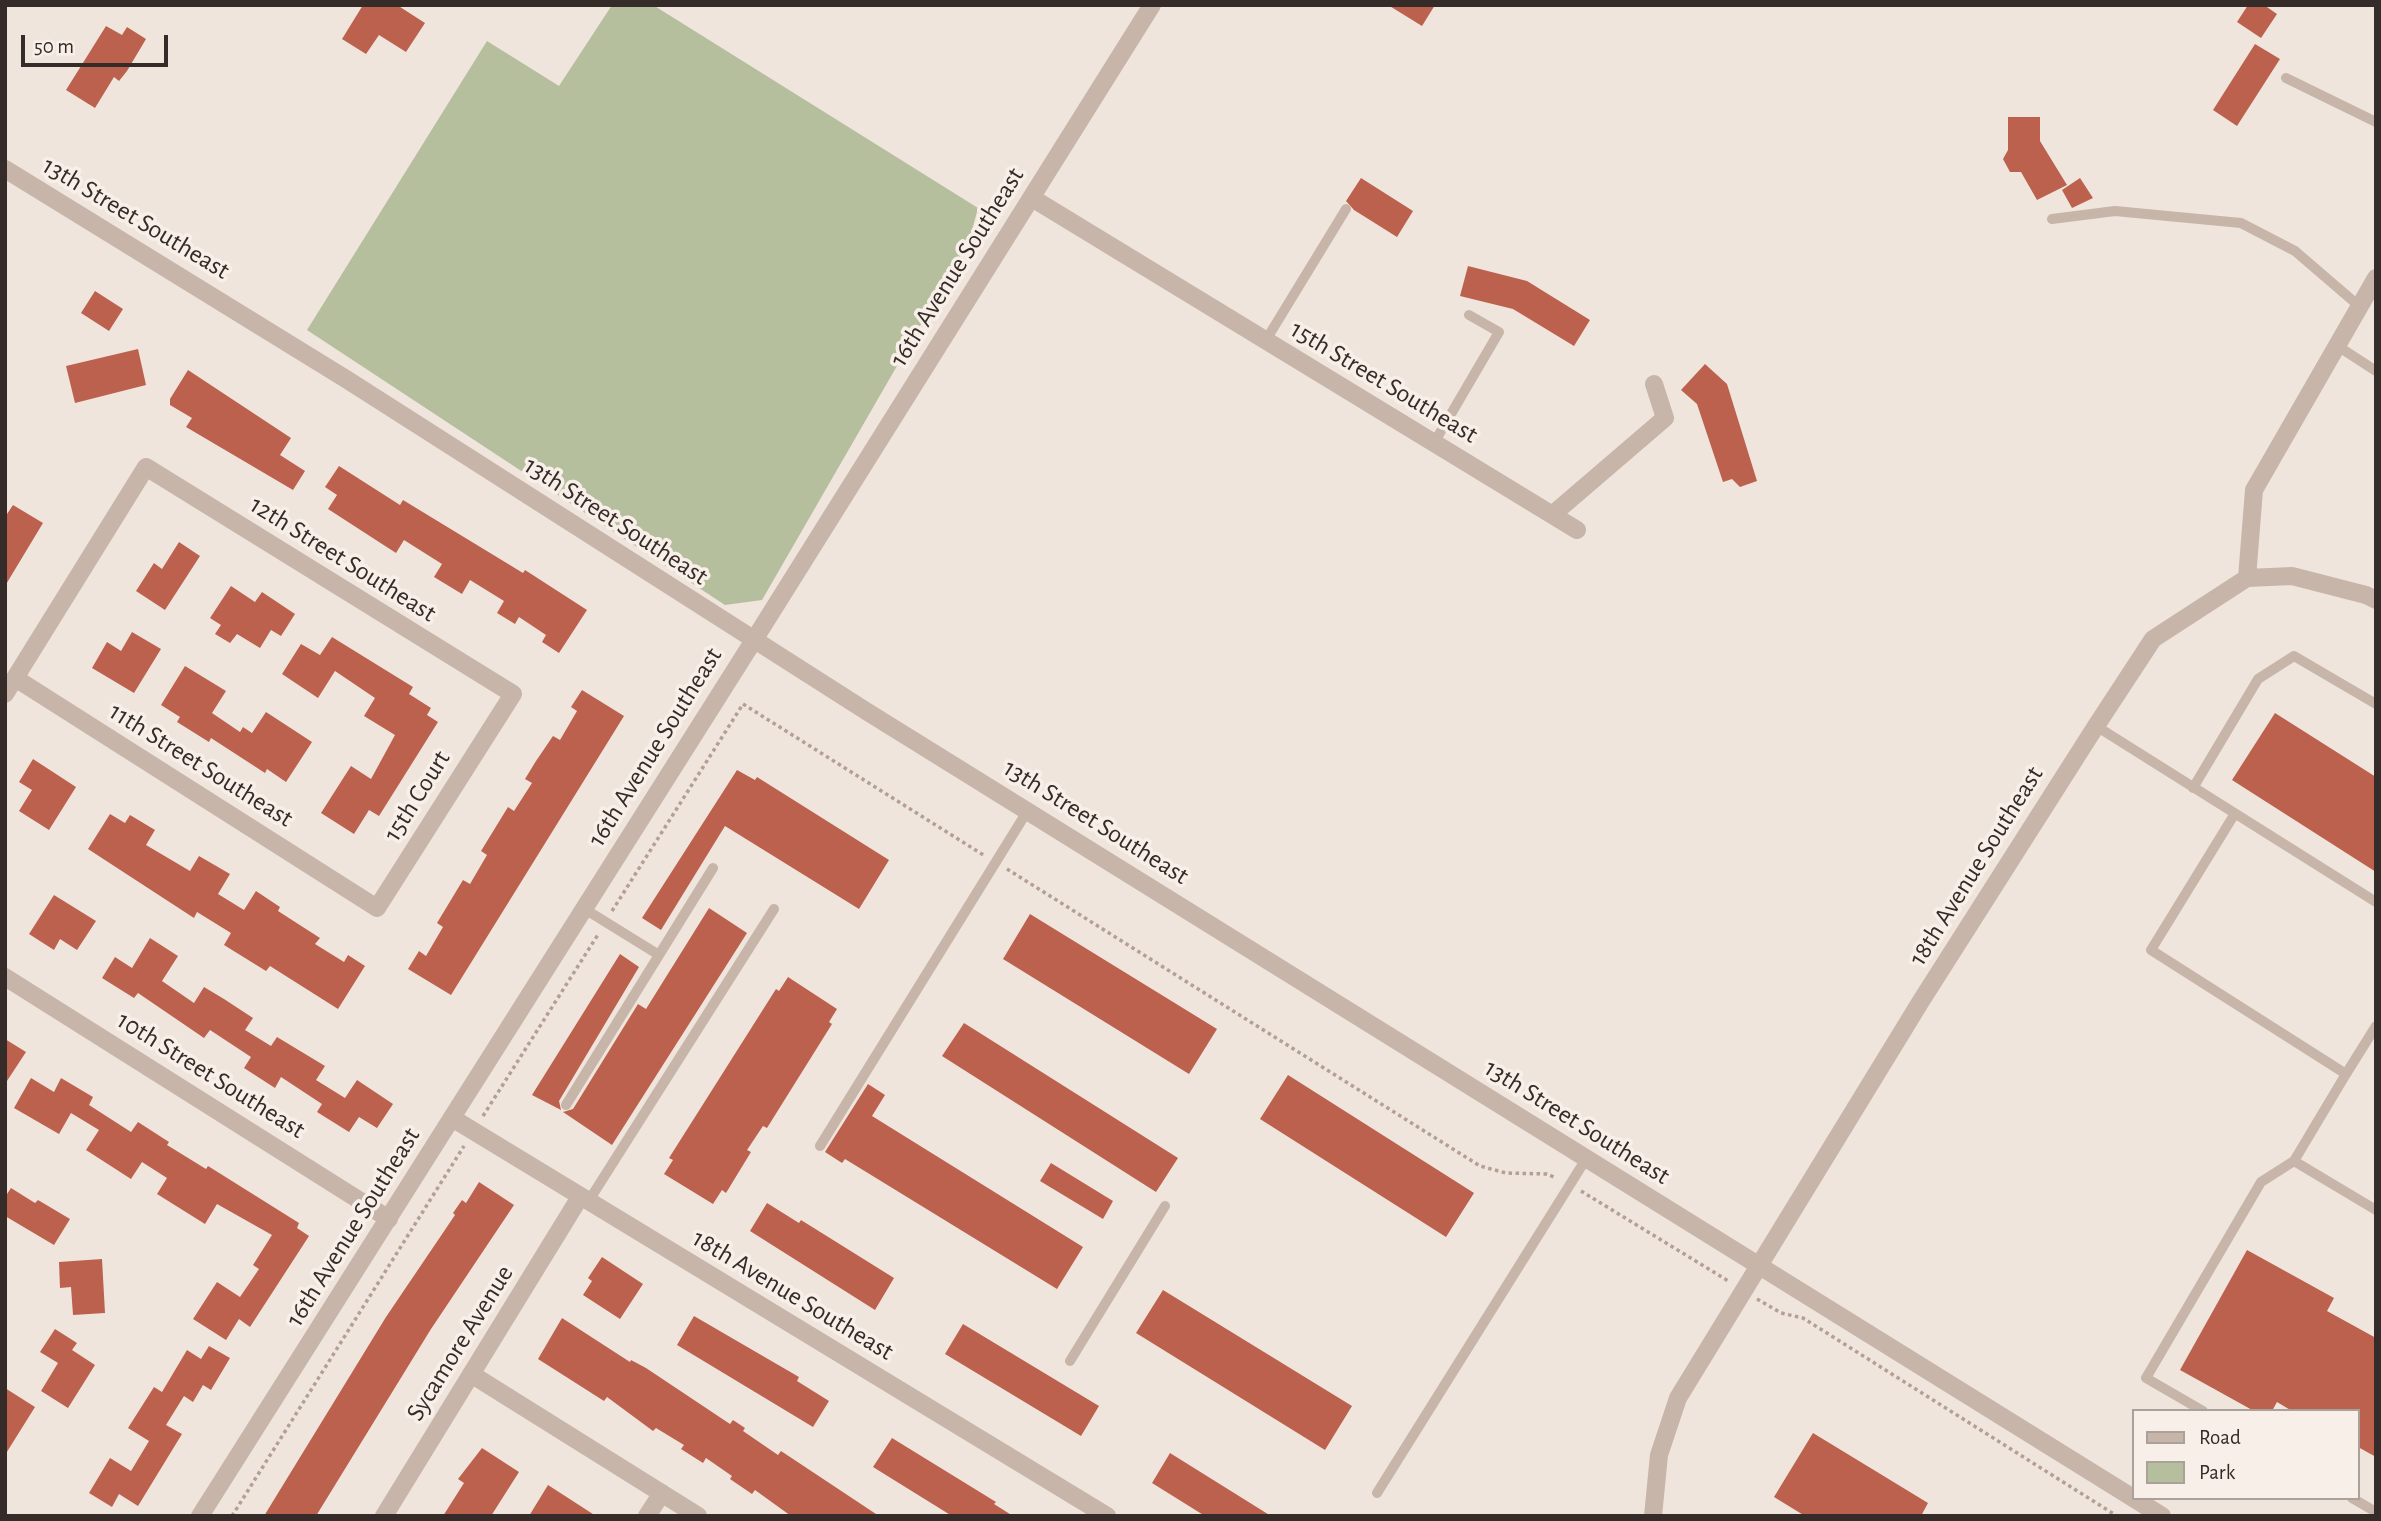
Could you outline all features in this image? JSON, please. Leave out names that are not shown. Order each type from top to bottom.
[{"type":"street","name":"16th Avenue Southeast","points":[[200,1516],[1152,5]]},
{"type":"street","name":"13th Street Southeast","points":[[5,169],[346,379],[754,640],[1586,1159],[2132,1492]]},
{"type":"street","name":"15th Street Southeast","points":[[1032,198],[1577,530]]},
{"type":"street","points":[[2376,278],[2253,490],[2247,578],[2292,576],[2376,600]]},
{"type":"street","points":[[1552,515],[1665,418],[1654,384]]},
{"type":"street","name":"12th Street Southeast","points":[[15,678],[146,467],[513,694]]},
{"type":"street","name":"18th Avenue Southeast","points":[[1653,1516],[1660,1455],[1678,1398],[2096,726],[2153,639],[2247,578]]},
{"type":"street","points":[[5,694],[15,678]]},
{"type":"street","name":"11th Street Southeast","points":[[15,678],[359,897]]},
{"type":"street","name":"15th Court","points":[[359,897],[377,908],[513,694]]},
{"type":"street","name":"10th Street Southeast","points":[[5,977],[389,1219]]},
{"type":"street","name":"18th Avenue Southeast","points":[[452,1118],[1107,1516]]},
{"type":"street","name":"Sycamore Avenue","points":[[384,1516],[471,1374],[584,1199]]},
{"type":"street","points":[[471,1374],[698,1516]]},
{"type":"street","points":[[647,1516],[662,1493]]},
{"type":"lane","points":[[2286,78],[2376,122]]},
{"type":"lane","points":[[1266,340],[1346,209]]},
{"type":"lane","points":[[2052,219],[2115,211],[2241,223],[2295,251],[2359,306]]},
{"type":"lane","points":[[1434,443],[1499,332],[1469,315]]},
{"type":"lane","points":[[2336,345],[2376,370]]},
{"type":"lane","points":[[2193,788],[2258,679],[2294,656],[2376,704]]},
{"type":"lane","points":[[2096,726],[2376,902]]},
{"type":"lane","points":[[820,1146],[1027,810]]},
{"type":"lane","points":[[2234,815],[2151,950],[2346,1074]]},
{"type":"lane","points":[[566,1105],[713,868]]},
{"type":"lane","points":[[583,908],[659,956]]},
{"type":"lane","points":[[584,1199],[774,909]]},
{"type":"lane","points":[[2200,1409],[2146,1378],[2261,1182],[2294,1161],[2376,1026]]},
{"type":"lane","points":[[1377,1493],[1586,1159]]},
{"type":"lane","points":[[2294,1161],[2376,1210]]},
{"type":"lane","points":[[1070,1361],[1165,1206]]},
{"type":"lane","points":[[2355,1500],[2376,1512]]},
{"type":"path","points":[[232,1516],[743,704],[1480,1166],[1506,1174],[1547,1174],[1569,1184],[1708,1268]]},
{"type":"path","points":[[1781,1313],[1803,1318],[2117,1516]]},
{"type":"green space","points":[[612,5],[653,5],[978,208],[969,241],[762,600],[725,605],[307,330],[487,41],[559,86]]},
{"type":"building","points":[[363,5],[397,5],[425,23],[406,52],[379,35],[366,54],[342,39]]},
{"type":"building","points":[[1388,5],[1435,5],[1422,26]]},
{"type":"building","points":[[2248,5],[2264,5],[2277,14],[2261,38],[2237,22]]},
{"type":"building","points":[[106,26],[122,35],[127,27],[146,39],[127,71],[119,81],[114,77],[95,108],[66,90]]},
{"type":"building","points":[[2255,44],[2280,59],[2237,126],[2213,110]]},
{"type":"building","points":[[2008,117],[2040,117],[2040,141],[2067,185],[2037,200],[2021,172],[2010,172],[2003,159],[2008,150]]},
{"type":"building","points":[[1361,178],[1413,211],[1397,237],[1354,210],[1346,201]]},
{"type":"building","points":[[2080,178],[2093,198],[2072,208],[2062,190]]},
{"type":"building","points":[[1468,266],[1527,281],[1590,320],[1574,346],[1513,309],[1460,296]]},
{"type":"building","points":[[95,291],[123,309],[109,331],[81,313]]},
{"type":"building","points":[[138,349],[146,385],[75,403],[66,366]]},
{"type":"building","points":[[1705,364],[1727,384],[1757,481],[1740,487],[1732,479],[1723,482],[1697,404],[1681,390]]},
{"type":"building","points":[[188,370],[291,438],[280,455],[305,471],[293,490],[186,427],[192,418],[170,405],[170,399]]},
{"type":"building","points":[[339,466],[400,505],[403,500],[523,573],[525,570],[587,610],[559,653],[542,642],[546,635],[519,617],[515,624],[497,613],[504,601],[470,580],[462,594],[434,577],[442,564],[404,540],[396,553],[328,509],[337,495],[325,487]]},
{"type":"building","points":[[13,505],[43,523],[5,586],[5,517]]},
{"type":"building","points":[[179,542],[200,556],[165,610],[136,591],[154,563],[162,569]]},
{"type":"building","points":[[231,586],[255,602],[262,592],[295,614],[281,636],[271,630],[260,648],[237,634],[230,643],[215,634],[221,625],[210,618]]},
{"type":"building","points":[[132,632],[161,649],[134,693],[92,668],[107,642],[121,651]]},
{"type":"building","points":[[332,637],[413,687],[409,694],[431,708],[427,715],[438,722],[379,816],[369,810],[354,834],[321,813],[351,766],[371,779],[395,735],[364,716],[375,698],[335,671],[318,698],[282,674],[301,644],[320,655]]},
{"type":"building","points":[[185,666],[226,691],[212,713],[240,732],[243,727],[252,733],[266,712],[312,742],[286,782],[267,769],[265,773],[211,738],[209,742],[177,722],[180,717],[161,705]]},
{"type":"building","points":[[582,690],[624,716],[451,995],[408,969],[419,951],[426,956],[443,927],[437,923],[463,880],[470,884],[487,855],[481,851],[508,807],[514,811],[532,783],[525,779],[536,761],[553,736],[560,740],[577,711],[571,707]]},
{"type":"building","points":[[2275,713],[2376,777],[2376,872],[2232,780]]},
{"type":"building","points":[[33,759],[76,787],[49,830],[19,811],[32,790],[19,782]]},
{"type":"building","points":[[737,770],[755,780],[757,777],[889,860],[859,909],[725,826],[661,930],[642,918]]},
{"type":"building","points":[[110,814],[125,823],[130,815],[155,830],[146,845],[190,871],[199,856],[230,874],[218,894],[244,910],[256,891],[280,907],[278,911],[320,938],[315,944],[344,962],[348,955],[365,966],[338,1009],[270,966],[266,971],[224,945],[231,933],[197,912],[194,918],[88,849]]},
{"type":"building","points":[[54,895],[96,921],[77,950],[60,939],[54,950],[29,934]]},
{"type":"building","points":[[709,908],[747,933],[612,1145],[563,1112],[573,1109],[638,1004],[646,1009]]},
{"type":"building","points":[[1030,914],[1217,1029],[1189,1074],[1003,959]]},
{"type":"building","points":[[150,938],[178,956],[162,981],[194,1003],[204,987],[253,1018],[245,1030],[271,1046],[277,1037],[325,1066],[316,1080],[345,1098],[357,1080],[393,1104],[377,1128],[359,1117],[349,1132],[317,1112],[322,1104],[281,1077],[275,1088],[244,1068],[251,1057],[210,1030],[204,1038],[138,993],[134,998],[102,978],[115,957],[132,968]]},
{"type":"building","points":[[620,954],[639,967],[559,1101],[561,1110],[532,1095]]},
{"type":"building","points":[[788,977],[837,1009],[829,1022],[832,1024],[767,1128],[763,1126],[747,1150],[751,1152],[726,1193],[722,1190],[713,1204],[664,1174],[673,1160],[669,1158],[776,989],[779,991]]},
{"type":"building","points":[[964,1023],[1178,1158],[1156,1192],[942,1056]]},
{"type":"building","points":[[5,1039],[26,1052],[5,1084]]},
{"type":"building","points":[[1288,1075],[1474,1193],[1446,1237],[1260,1119]]},
{"type":"building","points":[[31,1078],[54,1092],[61,1078],[93,1097],[89,1105],[131,1132],[138,1122],[169,1142],[167,1145],[206,1169],[208,1166],[299,1223],[297,1228],[309,1236],[250,1327],[239,1319],[226,1340],[193,1319],[217,1282],[240,1297],[259,1269],[253,1265],[272,1235],[217,1204],[205,1224],[157,1194],[167,1178],[142,1162],[131,1179],[86,1150],[99,1130],[71,1113],[59,1134],[14,1108]]},
{"type":"building","points":[[868,1084],[885,1095],[872,1116],[1083,1247],[1057,1289],[845,1159],[842,1163],[825,1152]]},
{"type":"building","points":[[1051,1163],[1113,1201],[1103,1219],[1040,1181]]},
{"type":"building","points":[[479,1182],[514,1205],[431,1329],[316,1516],[264,1516],[386,1317],[455,1215],[453,1213],[462,1200],[466,1203]]},
{"type":"building","points":[[11,1188],[35,1203],[38,1200],[70,1219],[54,1245],[5,1216],[5,1197]]},
{"type":"building","points":[[767,1203],[799,1223],[801,1220],[894,1278],[875,1310],[750,1231]]},
{"type":"building","points":[[2247,1250],[2334,1298],[2327,1311],[2376,1338],[2376,1457],[2360,1448],[2360,1409],[2289,1409],[2277,1402],[2273,1409],[2250,1409],[2180,1370]]},
{"type":"building","points":[[602,1257],[643,1284],[620,1319],[583,1295],[592,1281],[588,1278]]},
{"type":"building","points":[[102,1259],[105,1313],[73,1315],[71,1287],[60,1288],[59,1262]]},
{"type":"building","points":[[1163,1290],[1352,1406],[1325,1450],[1136,1333]]},
{"type":"building","points":[[694,1316],[799,1377],[797,1381],[829,1401],[813,1427],[677,1345]]},
{"type":"building","points":[[562,1318],[630,1362],[631,1360],[646,1368],[730,1424],[733,1420],[745,1428],[743,1431],[778,1455],[781,1451],[879,1516],[791,1516],[755,1490],[752,1494],[706,1458],[703,1463],[681,1449],[684,1445],[656,1428],[653,1431],[607,1397],[604,1401],[538,1359]]},
{"type":"building","points":[[963,1324],[1099,1406],[1081,1436],[945,1354]]},
{"type":"building","points":[[55,1329],[77,1343],[72,1350],[95,1365],[68,1408],[41,1391],[58,1363],[40,1352]]},
{"type":"building","points":[[209,1346],[230,1358],[211,1390],[203,1385],[193,1402],[184,1396],[166,1425],[182,1434],[138,1506],[119,1494],[112,1507],[89,1493],[110,1458],[131,1471],[149,1441],[128,1428],[154,1387],[162,1392],[187,1350],[201,1359]]},
{"type":"building","points":[[5,1388],[35,1407],[5,1455]]},
{"type":"building","points":[[1813,1433],[1928,1503],[1921,1516],[1805,1516],[1774,1497]]},
{"type":"building","points":[[892,1438],[996,1502],[994,1504],[1013,1516],[952,1516],[873,1467]]},
{"type":"building","points":[[482,1448],[519,1472],[491,1516],[443,1516],[464,1483],[458,1479]]},
{"type":"building","points":[[1170,1453],[1271,1516],[1205,1516],[1152,1483]]},
{"type":"building","points":[[548,1485],[596,1516],[529,1516]]}]
